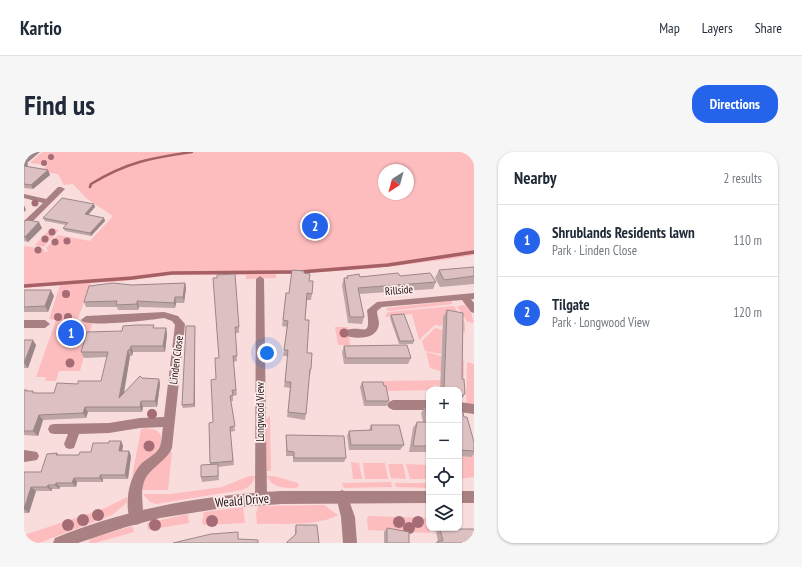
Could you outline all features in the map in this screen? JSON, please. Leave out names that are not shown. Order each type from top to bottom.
[{"type":"street","points":[[26,224],[62,189]]},
{"type":"street","points":[[24,196],[49,202]]},
{"type":"street","name":"Longwood View","points":[[260,279],[261,497]]},
{"type":"street","name":"Rillside","points":[[350,333],[365,334],[371,331],[374,325],[372,310],[380,304],[474,296]]},
{"type":"street","points":[[464,297],[474,310]]},
{"type":"street","name":"Linden Close","points":[[86,320],[104,325],[164,315],[172,316],[178,321],[180,327],[166,448],[159,458],[141,472],[136,484],[136,518]]},
{"type":"street","points":[[24,324],[45,324]]},
{"type":"street","points":[[393,405],[426,405]]},
{"type":"street","points":[[462,407],[474,409]]},
{"type":"street","points":[[54,429],[109,428],[140,423],[168,422]]},
{"type":"street","points":[[70,444],[75,428]]},
{"type":"street","points":[[342,496],[348,518],[350,543]]},
{"type":"street","name":"Weald Drive","points":[[60,543],[136,518],[193,505],[261,497],[426,497]]},
{"type":"street","points":[[462,497],[474,497]]},
{"type":"shaded area","points":[[42,152],[474,152],[474,255],[375,268],[276,274],[276,278],[246,279],[246,275],[165,275],[126,281],[91,283],[77,321],[90,322],[92,324],[80,371],[59,371],[56,381],[45,381],[46,377],[36,377],[56,320],[49,319],[60,285],[24,288],[24,247],[44,249],[44,252],[50,251],[46,248],[58,235],[90,241],[113,216],[86,198],[73,184],[64,185],[58,174],[41,171],[47,165],[30,163]]},
{"type":"shaded area","points":[[51,228],[59,230],[44,247],[35,245]]},
{"type":"shaded area","points":[[451,301],[453,304],[388,311],[386,308]]},
{"type":"shaded area","points":[[465,305],[471,312],[474,323],[467,322],[457,306]]},
{"type":"shaded area","points":[[454,306],[465,323],[465,333],[459,331],[443,317],[442,326],[435,325],[419,340],[412,314],[385,317],[388,312]]},
{"type":"shaded area","points":[[335,327],[348,327],[350,345],[338,345]]},
{"type":"shaded area","points":[[435,328],[442,330],[441,354],[425,351],[422,341]]},
{"type":"shaded area","points":[[426,352],[441,356],[441,369],[458,373],[458,360],[464,361],[464,378],[430,368]]},
{"type":"shaded area","points":[[467,362],[474,364],[474,405],[466,403]]},
{"type":"shaded area","points":[[450,380],[443,387],[433,385],[433,387],[426,387],[426,390],[388,391],[385,389],[383,381]]},
{"type":"shaded area","points":[[270,416],[271,471],[267,471],[266,419]]},
{"type":"shaded area","points":[[146,428],[156,430],[161,435],[161,441],[156,453],[132,477],[141,429]]},
{"type":"shaded area","points":[[467,441],[474,441],[474,477],[462,479],[462,456],[471,457]]},
{"type":"shaded area","points":[[169,451],[172,452],[168,490],[142,490],[143,483],[149,473]]},
{"type":"shaded area","points":[[351,462],[359,463],[362,479],[353,479]]},
{"type":"shaded area","points":[[363,463],[385,463],[388,479],[365,479]]},
{"type":"shaded area","points":[[388,464],[403,464],[406,479],[391,478]]},
{"type":"shaded area","points":[[406,464],[426,465],[426,479],[410,479]]},
{"type":"shaded area","points":[[249,476],[255,476],[251,484],[242,490],[156,504],[150,502],[143,494],[171,494],[222,487]]},
{"type":"shaded area","points":[[267,476],[274,476],[298,483],[299,486],[296,488],[287,488],[275,485]]},
{"type":"shaded area","points":[[391,482],[392,487],[344,488],[342,483]]},
{"type":"shaded area","points":[[395,483],[426,483],[426,488],[396,487]]},
{"type":"shaded area","points":[[127,497],[127,502],[112,515],[39,543],[24,543],[24,535],[103,509]]},
{"type":"shaded area","points":[[324,505],[338,515],[329,519],[309,523],[257,524],[256,513],[259,506]]},
{"type":"shaded area","points":[[243,507],[245,523],[204,525],[202,522],[204,512]]},
{"type":"shaded area","points":[[188,514],[189,523],[148,530],[147,523]]},
{"type":"shaded area","points":[[369,516],[426,518],[426,531],[429,531],[430,533],[368,530],[367,518]]},
{"type":"shaded area","points":[[132,526],[134,532],[95,543],[89,543],[90,539]]},
{"type":"building","points":[[24,152],[33,152],[24,160]]},
{"type":"building","points":[[24,166],[48,170],[31,185],[24,184]]},
{"type":"building","points":[[62,198],[94,204],[85,214],[104,218],[90,233],[63,228],[68,223],[43,218]]},
{"type":"building","points":[[28,220],[39,222],[25,237],[24,221]]},
{"type":"building","points":[[474,267],[474,276],[444,280],[439,270]]},
{"type":"building","points":[[292,270],[304,271],[304,273],[310,274],[309,281],[313,281],[312,294],[307,293],[305,320],[309,320],[307,353],[312,353],[306,414],[288,412],[291,382],[285,382],[288,350],[284,350],[288,321],[283,320],[286,293],[289,293]]},
{"type":"building","points":[[398,273],[400,276],[430,273],[436,282],[358,288],[364,317],[350,317],[344,278],[359,274],[360,277]]},
{"type":"building","points":[[235,274],[239,327],[235,327],[237,356],[233,356],[236,390],[232,390],[233,395],[230,396],[235,426],[230,427],[233,461],[210,463],[209,423],[213,422],[211,380],[216,379],[215,358],[219,358],[213,278],[217,278],[217,275]]},
{"type":"building","points":[[113,283],[132,285],[185,283],[183,297],[175,297],[174,303],[137,301],[137,304],[116,305],[117,301],[84,302],[89,286]]},
{"type":"building","points":[[24,290],[51,290],[45,306],[24,307]]},
{"type":"building","points":[[447,310],[463,313],[462,379],[464,379],[465,394],[462,397],[462,387],[444,387]]},
{"type":"building","points":[[404,314],[414,341],[400,341],[391,315]]},
{"type":"building","points":[[154,325],[153,328],[166,328],[163,346],[131,346],[130,350],[128,350],[119,398],[140,376],[142,378],[159,379],[155,401],[141,401],[140,407],[85,407],[83,413],[39,415],[33,431],[24,431],[24,390],[33,391],[33,393],[54,393],[57,383],[78,384],[78,381],[101,381],[108,352],[81,352],[87,332],[122,331],[123,326]]},
{"type":"building","points":[[186,326],[195,326],[194,404],[182,405]]},
{"type":"building","points":[[24,340],[33,340],[24,363]]},
{"type":"building","points":[[407,345],[411,358],[346,358],[344,346]]},
{"type":"building","points":[[362,382],[383,382],[384,386],[386,386],[389,401],[366,401]]},
{"type":"building","points":[[462,410],[464,417],[467,417],[474,442],[474,451],[462,450]]},
{"type":"building","points":[[417,422],[426,422],[426,446],[413,446]]},
{"type":"building","points":[[371,425],[399,425],[404,445],[351,445],[349,431],[372,430]]},
{"type":"building","points":[[286,435],[344,436],[346,458],[294,458],[294,452],[287,451]]},
{"type":"building","points":[[109,441],[121,441],[119,451],[129,451],[125,475],[100,475],[100,478],[74,478],[72,483],[56,483],[55,485],[48,485],[47,487],[31,487],[24,509],[24,472],[41,472],[47,454],[57,453],[56,455],[79,455],[80,452],[91,452],[93,443],[109,443]]},
{"type":"building","points":[[218,464],[218,476],[201,477],[201,465]]},
{"type":"building","points":[[296,525],[317,525],[319,543],[287,543],[296,534]]},
{"type":"building","points":[[387,528],[409,532],[409,543],[387,543]]},
{"type":"building","points":[[462,529],[474,529],[474,543],[438,543],[438,541],[443,541],[440,531],[462,531]]},
{"type":"building","points":[[238,532],[238,539],[258,540],[258,543],[173,543],[211,534]]},
{"type":"waterway","points":[[90,187],[91,184],[128,166],[164,156],[192,152]]},
{"type":"waterway","points":[[300,272],[388,265],[474,252]]},
{"type":"waterway","points":[[24,286],[132,278],[172,273],[294,272]]},
{"type":"place","name":"Tilgate","points":[[315,226]]},
{"type":"place","name":"Shrublands Residents lawn","points":[[71,333]]}]
